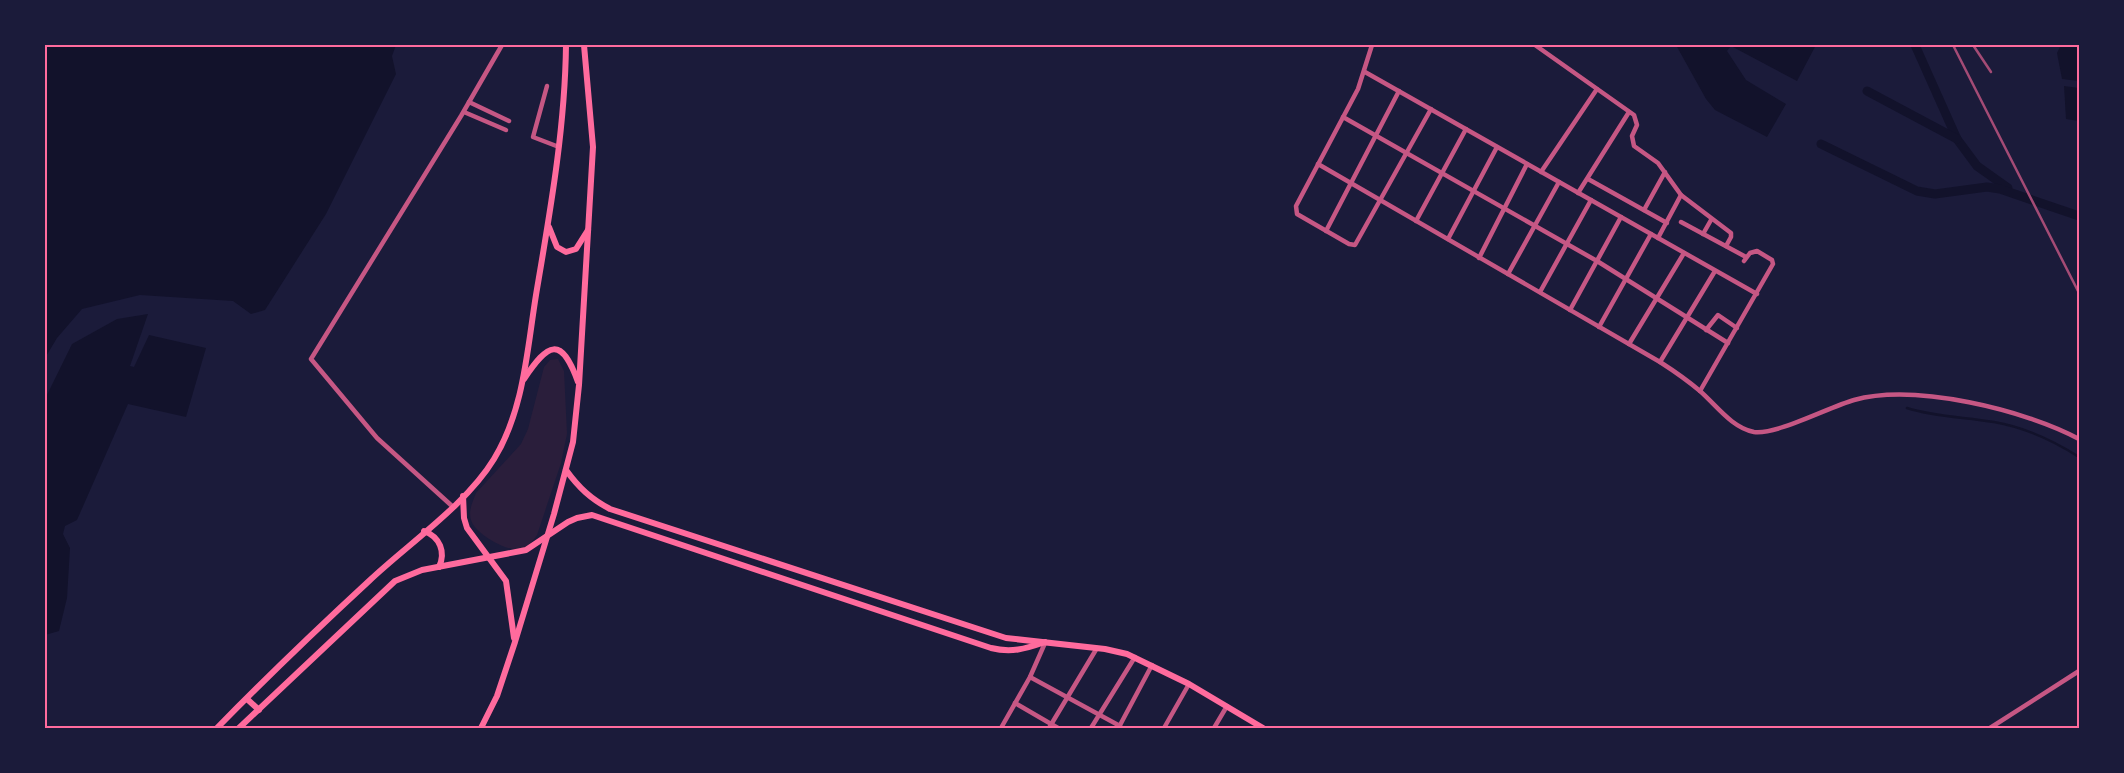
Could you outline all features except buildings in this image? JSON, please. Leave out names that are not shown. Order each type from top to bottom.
[{"type":"main road","points":[[217,728],[369,581],[463,496],[481,477],[503,442],[518,402],[548,226],[564,104],[566,45]]},
{"type":"main road","points":[[481,728],[497,696],[515,642],[548,535],[572,442],[579,385],[590,227],[593,147],[584,45]]},
{"type":"main road","points":[[548,226],[557,247],[566,252],[576,249],[590,227]]},
{"type":"main road","points":[[522,381],[538,357],[552,349],[566,355],[579,385]]},
{"type":"main road","points":[[566,470],[592,500],[610,509],[996,635],[1019,641],[1097,648],[1135,657],[1189,684],[1263,728]]},
{"type":"main road","points":[[463,496],[464,518],[467,528],[490,557],[508,588],[515,642]]},
{"type":"main road","points":[[239,728],[395,581],[413,572],[526,550],[578,518],[599,516],[991,648],[1005,651],[1020,650],[1045,642]]},
{"type":"main road","points":[[424,531],[440,543],[443,553],[440,567]]},
{"type":"main road","points":[[246,699],[259,710]]},
{"type":"street","points":[[452,506],[377,438],[314,365],[311,359],[464,112],[502,45]]},
{"type":"street","points":[[1372,45],[1365,72],[1344,117],[1296,206],[1297,214],[1351,245],[1356,243],[1431,109]]},
{"type":"street","points":[[1535,45],[1629,112],[1636,120],[1637,125],[1632,136],[1634,146],[1649,155],[1665,172],[1681,195],[1731,234],[1726,246]]},
{"type":"street","points":[[1365,72],[1757,294]]},
{"type":"street","points":[[547,86],[533,137],[559,147]]},
{"type":"street","points":[[1541,172],[1597,89]]},
{"type":"street","points":[[1326,231],[1399,91]]},
{"type":"street","points":[[469,102],[510,121]]},
{"type":"street","points":[[464,112],[506,130]]},
{"type":"street","points":[[1578,193],[1629,112]]},
{"type":"street","points":[[1344,117],[1596,261],[1728,343]]},
{"type":"street","points":[[1416,221],[1466,129]]},
{"type":"street","points":[[1448,240],[1497,147]]},
{"type":"street","points":[[1318,164],[1660,362],[1700,391],[1735,424],[1754,432],[1775,429],[1865,397],[1929,397],[1974,403],[2010,411],[2037,420],[2079,439]]},
{"type":"street","points":[[1480,258],[1527,164]]},
{"type":"street","points":[[1644,210],[1665,172]]},
{"type":"street","points":[[1588,178],[1666,223]]},
{"type":"street","points":[[1508,274],[1558,182]]},
{"type":"street","points":[[1658,238],[1681,195]]},
{"type":"street","points":[[1540,292],[1591,200]]},
{"type":"street","points":[[1570,310],[1621,217]]},
{"type":"street","points":[[1703,234],[1712,220]]},
{"type":"street","points":[[1681,222],[1726,246],[1745,259],[1750,253],[1757,251],[1772,260],[1773,266],[1700,391]]},
{"type":"street","points":[[1599,327],[1651,234]]},
{"type":"street","points":[[1629,344],[1684,253]]},
{"type":"street","points":[[1660,362],[1715,271]]},
{"type":"street","points":[[1706,330],[1718,315],[1737,328]]},
{"type":"street","points":[[1001,728],[1030,677],[1045,642]]},
{"type":"street","points":[[1050,726],[1097,648]]},
{"type":"street","points":[[1091,728],[1135,657]]},
{"type":"street","points":[[1030,677],[1119,727],[1152,665]]},
{"type":"street","points":[[1990,728],[2079,671]]},
{"type":"street","points":[[1164,728],[1189,684]]},
{"type":"street","points":[[1015,703],[1050,726],[1058,728]]},
{"type":"street","points":[[1214,728],[1227,706]]},
{"type":"shaded area","points":[[45,45],[396,45],[392,56],[396,74],[326,214],[265,310],[251,314],[233,301],[140,295],[82,309],[57,338],[45,358]]},
{"type":"shaded area","points":[[1676,45],[1816,45],[1797,81],[1731,46],[1727,51],[1746,80],[1786,104],[1767,137],[1715,110],[1706,99]]},
{"type":"shaded area","points":[[2061,45],[2079,45],[2079,81],[2062,79],[2057,53]]},
{"type":"shaded area","points":[[2064,86],[2079,88],[2079,121],[2066,119]]},
{"type":"shaded area","points":[[148,314],[130,366],[134,367],[149,335],[206,348],[186,417],[128,404],[77,520],[65,526],[63,534],[70,548],[67,598],[59,631],[45,635],[45,399],[72,344],[117,319]]},
{"type":"shaded area","points":[[558,359],[564,371],[567,434],[561,463],[537,535],[525,547],[518,549],[510,548],[489,539],[477,530],[471,520],[471,506],[476,493],[521,444],[528,429],[544,367],[550,360]]},
{"type":"waterway","points":[[1915,45],[1957,139],[1977,166],[2008,188]]},
{"type":"waterway","points":[[1867,91],[1957,139]]},
{"type":"waterway","points":[[1821,144],[1917,191],[1935,194],[1987,187],[2000,189],[2079,216]]},
{"type":"waterway","points":[[1907,408],[2016,427],[2049,440],[2079,457]]},
{"type":"railway","points":[[1953,45],[2079,293]]},
{"type":"railway","points":[[1973,45],[1991,72]]}]
